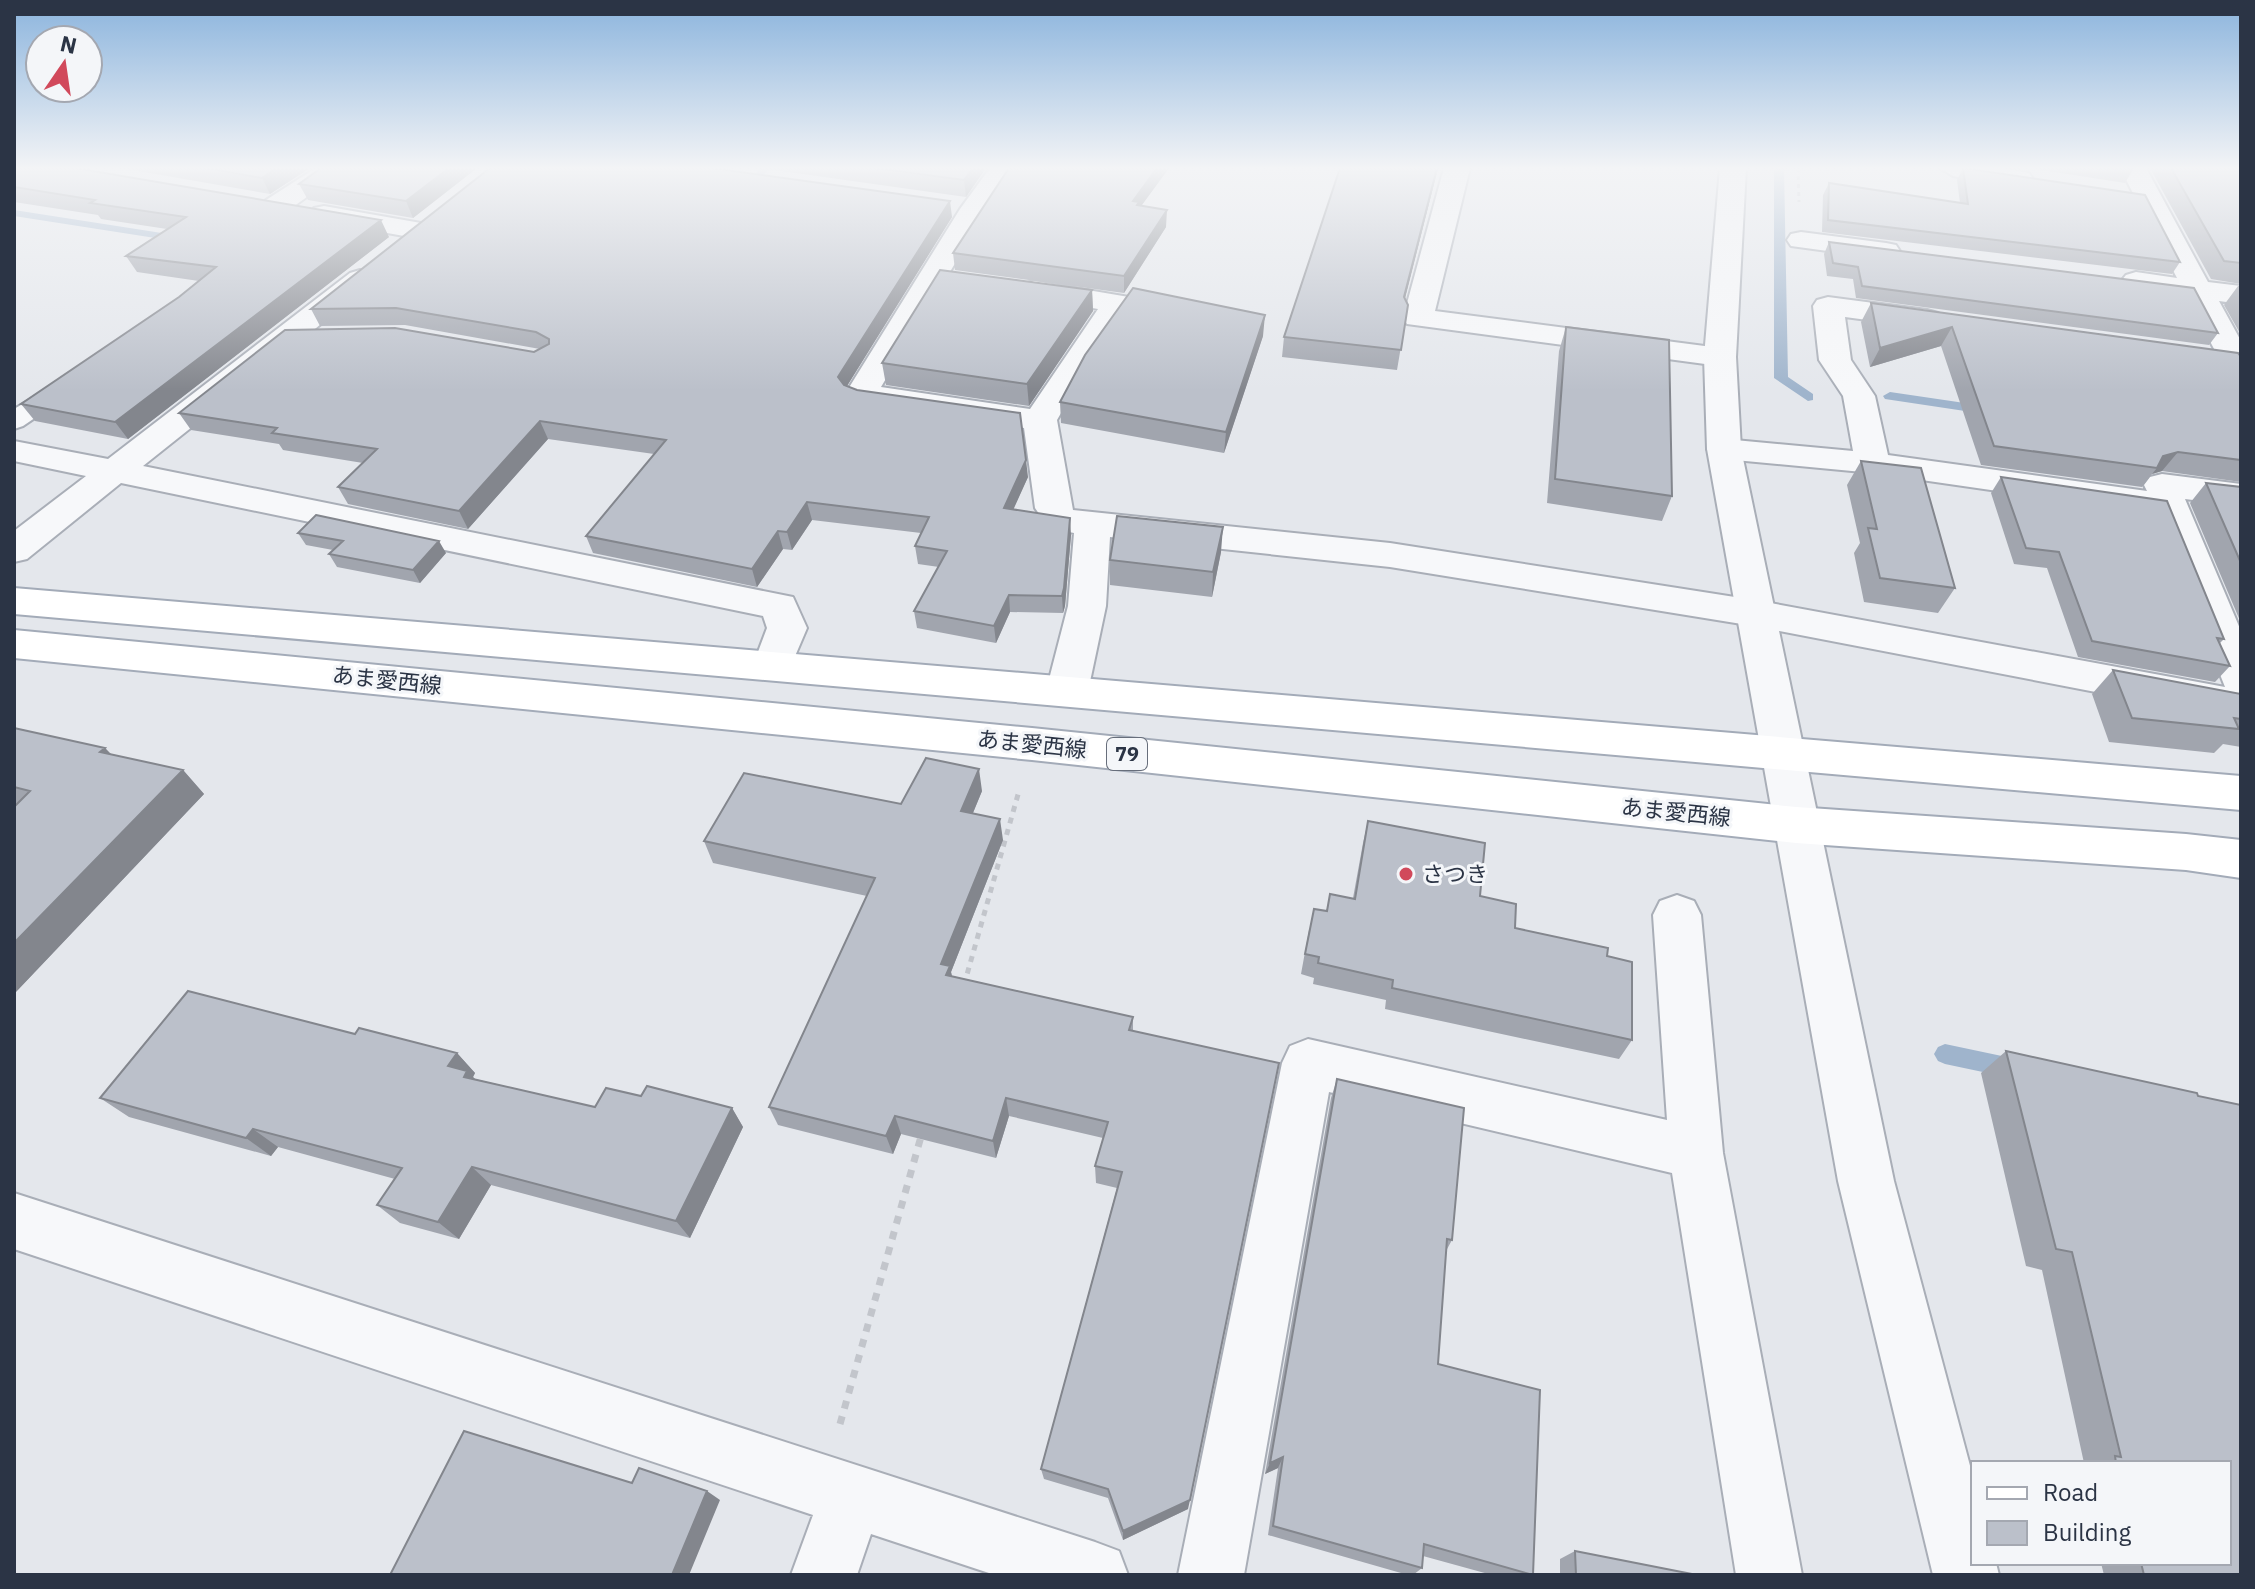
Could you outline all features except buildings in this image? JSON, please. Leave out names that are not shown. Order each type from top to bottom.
[{"type":"main road","name":"あま愛西線","points":[[14,601],[2241,793]]},
{"type":"main road","name":"あま愛西線","points":[[14,644],[1032,744],[1796,825],[2186,852],[2241,859]]},
{"type":"street","points":[[14,550],[407,242]]},
{"type":"street","points":[[953,242],[946,280],[861,394],[1040,420]]},
{"type":"street","points":[[1438,242],[1418,318],[1720,357]]},
{"type":"street","points":[[1728,242],[1720,357],[1724,449],[1866,1181],[1966,1575]]},
{"type":"street","points":[[1819,242],[1908,253]]},
{"type":"street","points":[[2173,242],[2239,365]]},
{"type":"street","points":[[2106,278],[2241,295]]},
{"type":"street","points":[[1003,286],[1118,303],[1067,374],[1040,420],[1053,508],[1062,520],[1390,555],[1754,613],[2241,705]]},
{"type":"street","points":[[1873,463],[1859,396],[1835,360],[1828,306],[1954,323]]},
{"type":"street","points":[[2205,356],[2239,365]]},
{"type":"street","points":[[1724,449],[1873,463],[2170,505]]},
{"type":"street","points":[[14,451],[779,606],[787,628],[773,665]]},
{"type":"street","points":[[2241,495],[2162,485],[2241,679]]},
{"type":"street","points":[[1067,691],[1087,606],[1093,525]]},
{"type":"street","points":[[1677,915],[1696,1153],[1769,1575]]},
{"type":"street","points":[[1211,1575],[1308,1063],[1696,1153]]},
{"type":"street","points":[[22,1235],[1095,1575]]},
{"type":"street","points":[[824,1575],[837,1492]]},
{"type":"lane","points":[[287,337],[331,336]]},
{"type":"lane","points":[[14,421],[78,377]]},
{"type":"path","points":[[960,1002],[1032,744]]},
{"type":"path","points":[[837,1492],[925,1123]]},
{"type":"waterway","points":[[1780,242],[1781,378],[1808,397]]},
{"type":"waterway","points":[[1890,396],[1985,410]]},
{"type":"waterway","points":[[1945,1054],[2016,1069]]},
{"type":"place","name":"さつき","points":[[1406,874]]}]
